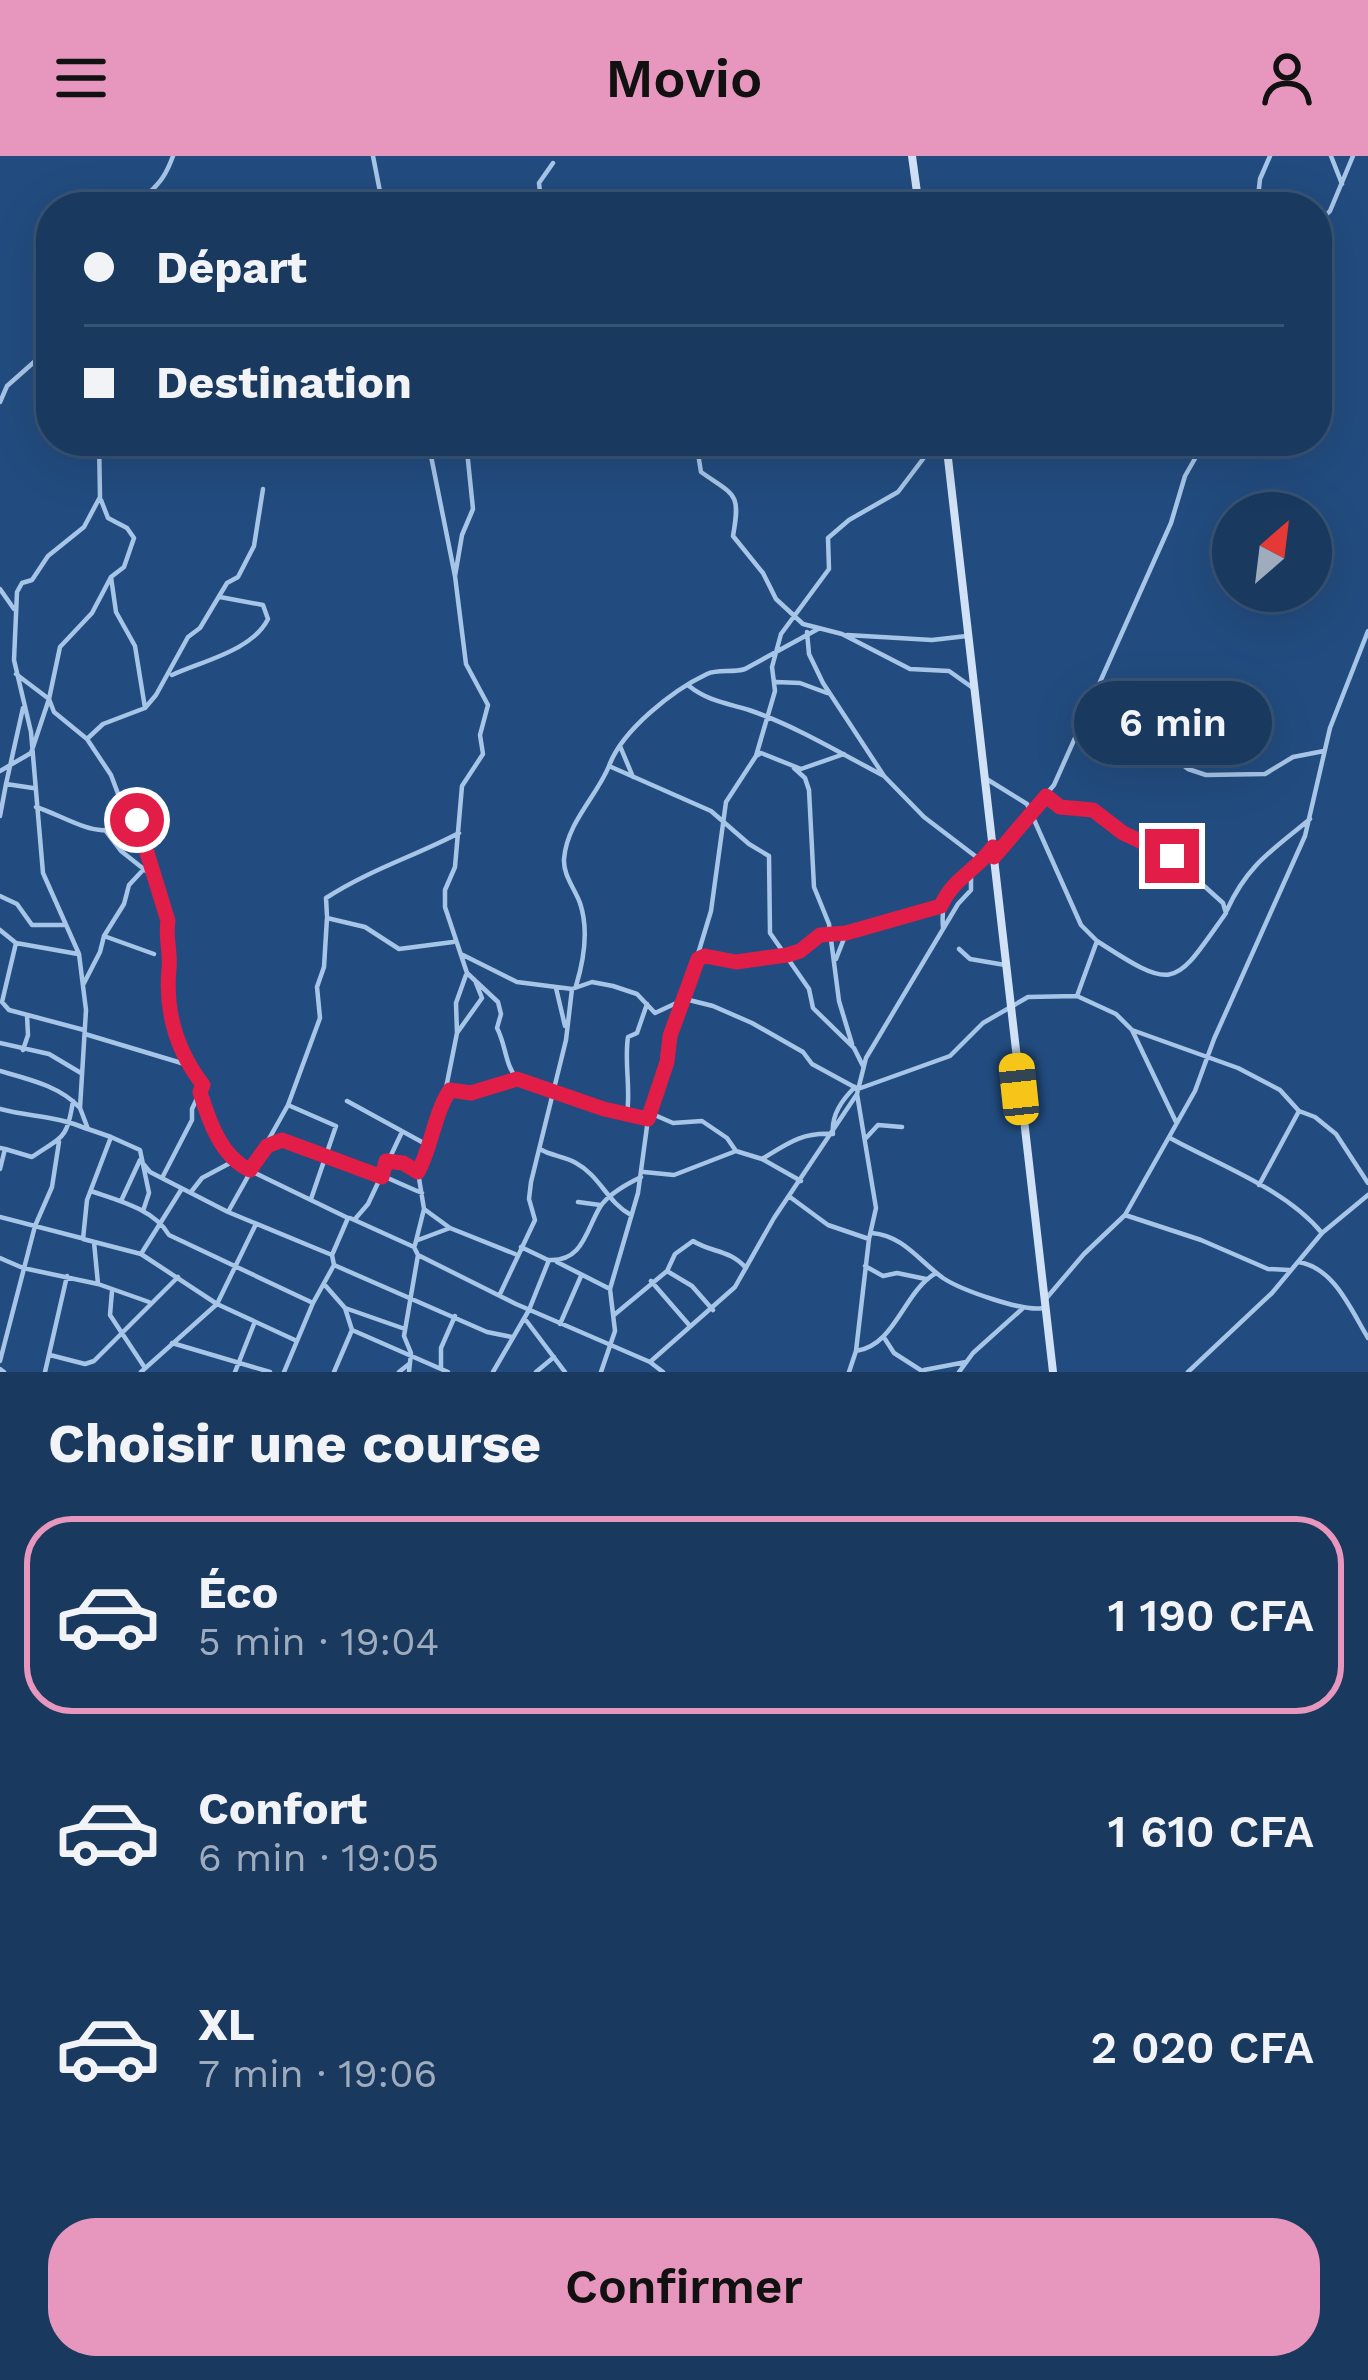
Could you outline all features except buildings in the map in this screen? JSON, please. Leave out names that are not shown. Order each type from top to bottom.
[{"type":"main road","points":[[912,156],[917,192]]},
{"type":"main road","points":[[948,456],[1052,1372]]},
{"type":"street","points":[[148,192],[164,182],[173,156]]},
{"type":"street","points":[[373,156],[380,192]]},
{"type":"street","points":[[1259,192],[1270,156]]},
{"type":"street","points":[[1331,156],[1342,185]]},
{"type":"street","points":[[1332,207],[1353,156]]},
{"type":"street","points":[[540,192],[539,183],[553,163]]},
{"type":"street","points":[[0,402],[7,386],[36,360]]},
{"type":"street","points":[[3,770],[31,753],[60,647],[92,613],[111,577],[124,567],[134,538],[127,528],[108,518],[100,496],[99,456]]},
{"type":"street","points":[[431,456],[455,576],[466,664],[488,705],[480,735],[483,754],[462,786],[446,911],[467,973],[498,1002],[497,1028],[508,1068],[517,1079],[628,1114],[673,1123],[696,1119],[727,1138],[736,1151]]},
{"type":"street","points":[[455,576],[461,535],[472,509],[467,456]]},
{"type":"street","points":[[698,456],[701,472],[734,495],[739,508],[733,536],[764,573],[776,599],[793,614],[818,629],[842,634],[932,640],[968,636]]},
{"type":"street","points":[[601,1372],[612,1346],[610,1289],[641,1175],[649,1116],[711,911],[730,792],[756,756],[767,719],[776,682],[772,667],[776,651],[793,614],[829,569],[829,538],[849,520],[898,493],[925,456]]},
{"type":"street","points":[[944,931],[941,906],[947,892],[994,852],[1046,796],[1171,523],[1196,456]]},
{"type":"street","points":[[87,740],[103,724],[145,708],[217,596],[238,577],[254,546],[263,489]]},
{"type":"street","points":[[88,1129],[80,1108],[85,1032],[79,955],[43,873],[31,732],[13,649],[17,592],[22,583],[32,580],[48,556],[84,527],[100,496]]},
{"type":"street","points":[[111,577],[116,612],[135,646],[145,708]]},
{"type":"street","points":[[0,590],[17,613]]},
{"type":"street","points":[[167,678],[260,635],[268,620],[262,604],[217,596]]},
{"type":"street","points":[[500,1294],[535,1220],[529,1199],[574,988],[586,957],[580,903],[571,890],[564,859],[579,814],[620,746],[668,696],[712,671],[746,669],[818,629]]},
{"type":"street","points":[[807,632],[809,654],[830,694],[884,776],[924,817],[983,862]]},
{"type":"street","points":[[782,1170],[791,1195],[828,1225],[870,1236],[889,1234],[951,1283],[1023,1308],[1045,1305],[1084,1254],[1125,1215],[1208,1060],[1288,880],[1310,819],[1324,751],[1368,632]]},
{"type":"street","points":[[842,634],[893,663],[949,671],[974,688]]},
{"type":"street","points":[[16,674],[49,699],[54,712],[87,740],[111,775],[120,800],[137,820],[168,921],[169,1016],[188,1065],[203,1085],[192,1120],[162,1178]]},
{"type":"street","points":[[776,682],[800,683],[830,694]]},
{"type":"street","points":[[688,686],[701,696],[767,719],[884,776]]},
{"type":"street","points":[[0,816],[6,784],[3,770],[23,705]]},
{"type":"street","points":[[1084,719],[1091,713],[1113,714],[1133,735],[1206,775],[1265,774],[1293,757],[1324,751]]},
{"type":"street","points":[[620,746],[633,777]]},
{"type":"street","points":[[794,768],[844,754]]},
{"type":"street","points":[[756,756],[768,756],[806,778],[814,887],[830,935],[845,1028],[863,1066]]},
{"type":"street","points":[[609,766],[724,819],[749,844],[770,856],[770,933],[809,989],[813,1008],[854,1048]]},
{"type":"street","points":[[985,778],[1028,804],[1081,925],[1097,941],[1156,976],[1191,965],[1246,874],[1310,819]]},
{"type":"street","points":[[6,784],[35,788]]},
{"type":"street","points":[[1046,796],[1060,807],[1093,810],[1123,833],[1172,856],[1223,903],[1226,913]]},
{"type":"street","points":[[36,807],[69,817],[92,832],[105,830],[121,851],[153,875]]},
{"type":"street","points":[[228,1212],[288,1105],[320,1018],[317,987],[324,967],[326,898],[382,865],[414,856],[459,832]]},
{"type":"street","points":[[83,985],[129,885],[144,869]]},
{"type":"street","points":[[650,1362],[713,1310],[746,1268],[833,1134],[863,1066],[970,890],[971,872]]},
{"type":"street","points":[[0,896],[17,904],[32,925],[64,925]]},
{"type":"street","points":[[795,967],[809,940],[941,906]]},
{"type":"street","points":[[327,918],[365,927],[399,949],[455,942]]},
{"type":"street","points":[[0,930],[16,943],[79,955]]},
{"type":"street","points":[[835,964],[846,933]]},
{"type":"street","points":[[104,936],[154,954]]},
{"type":"street","points":[[1077,996],[1097,941]]},
{"type":"street","points":[[16,943],[2,1002],[9,1010],[188,1065]]},
{"type":"street","points":[[959,950],[970,959],[1005,965]]},
{"type":"street","points":[[698,959],[736,962],[800,951]]},
{"type":"street","points":[[463,955],[517,982],[556,988],[592,982],[614,986],[637,994],[655,1013],[685,999],[713,1006],[802,1052],[812,1064],[856,1090],[876,1208],[856,1352],[849,1372]]},
{"type":"street","points":[[398,1372],[409,1368],[411,1353],[405,1332],[424,1209],[418,1172],[431,1148],[444,1098],[457,1033],[456,1003],[467,973]]},
{"type":"street","points":[[457,1033],[482,998],[475,981]]},
{"type":"street","points":[[556,988],[568,1032]]},
{"type":"street","points":[[856,1090],[950,1056],[983,1023],[1028,998],[1077,996],[1116,1014],[1132,1030],[1177,1124]]},
{"type":"street","points":[[628,1114],[628,1037],[637,1033],[647,1004]]},
{"type":"street","points":[[23,1050],[27,1015]]},
{"type":"street","points":[[1132,1030],[1280,1090],[1298,1111],[1316,1117],[1336,1134],[1368,1183]]},
{"type":"street","points":[[0,1043],[49,1054],[81,1073]]},
{"type":"street","points":[[0,1071],[43,1084],[80,1108]]},
{"type":"street","points":[[444,1098],[450,1090],[471,1093],[517,1079]]},
{"type":"street","points":[[200,1092],[232,1162],[352,1219],[416,1243],[450,1228]]},
{"type":"street","points":[[1,1367],[34,1226],[52,1186],[59,1142],[70,1121],[73,1101]]},
{"type":"street","points":[[347,1101],[431,1148]]},
{"type":"street","points":[[288,1105],[335,1126],[311,1198]]},
{"type":"street","points":[[0,1109],[70,1121],[140,1150],[149,1193],[142,1212]]},
{"type":"street","points":[[1259,1186],[1298,1111]]},
{"type":"street","points":[[192,1120],[206,1113]]},
{"type":"street","points":[[866,1138],[878,1125],[902,1126]]},
{"type":"street","points":[[762,1159],[810,1132],[833,1134]]},
{"type":"street","points":[[284,1372],[334,1265],[332,1256],[352,1219],[368,1204],[401,1134]]},
{"type":"street","points":[[82,1239],[91,1191],[111,1137]]},
{"type":"street","points":[[1169,1138],[1259,1186],[1322,1233]]},
{"type":"street","points":[[267,1146],[282,1140],[422,1193]]},
{"type":"street","points":[[0,1169],[3,1148],[32,1157],[59,1142]]},
{"type":"street","points":[[540,1149],[579,1164],[602,1183],[614,1206],[631,1215]]},
{"type":"street","points":[[493,1372],[553,1261],[586,1240],[600,1205],[641,1175],[674,1174],[736,1151],[762,1159],[801,1181]]},
{"type":"street","points":[[140,1160],[150,1172],[181,1190],[332,1256]]},
{"type":"street","points":[[121,1201],[140,1160]]},
{"type":"street","points":[[386,1161],[403,1163],[418,1172]]},
{"type":"street","points":[[191,1192],[202,1178],[232,1162]]},
{"type":"street","points":[[141,1254],[181,1190]]},
{"type":"street","points":[[91,1191],[121,1201],[162,1224],[169,1235],[313,1303]]},
{"type":"street","points":[[1188,1372],[1272,1293],[1322,1233],[1368,1195]]},
{"type":"street","points":[[578,1202],[600,1205]]},
{"type":"street","points":[[424,1209],[450,1228],[516,1254]]},
{"type":"street","points":[[1125,1215],[1268,1269],[1290,1270]]},
{"type":"street","points":[[0,1216],[141,1254],[218,1304],[297,1341]]},
{"type":"street","points":[[112,1291],[110,1315],[143,1370],[218,1304],[255,1226]]},
{"type":"street","points":[[614,1316],[667,1271],[675,1255],[693,1241],[735,1255],[746,1268]]},
{"type":"street","points":[[94,1243],[98,1284]]},
{"type":"street","points":[[521,1247],[610,1289]]},
{"type":"street","points":[[1306,1251],[1313,1266]]},
{"type":"street","points":[[418,1255],[661,1371]]},
{"type":"street","points":[[0,1258],[151,1303]]},
{"type":"street","points":[[1297,1262],[1313,1266],[1333,1281],[1366,1333]]},
{"type":"street","points":[[334,1265],[487,1332],[513,1337]]},
{"type":"street","points":[[865,1266],[884,1276],[897,1273],[926,1279]]},
{"type":"street","points":[[667,1271],[692,1286],[713,1310]]},
{"type":"street","points":[[856,1352],[885,1340],[892,1323],[926,1279],[937,1273]]},
{"type":"street","points":[[45,1372],[67,1276]]},
{"type":"street","points":[[560,1324],[581,1276]]},
{"type":"street","points":[[50,1355],[85,1364],[122,1335],[178,1277]]},
{"type":"street","points":[[651,1282],[690,1326]]},
{"type":"street","points":[[324,1284],[345,1308],[352,1330],[334,1372]]},
{"type":"street","points":[[345,1308],[405,1332]]},
{"type":"street","points":[[959,1372],[1023,1308]]},
{"type":"street","points":[[444,1370],[441,1348],[455,1316]]},
{"type":"street","points":[[524,1318],[565,1372]]},
{"type":"street","points":[[235,1372],[254,1324]]},
{"type":"street","points":[[352,1330],[444,1370]]},
{"type":"street","points":[[391,1346],[405,1332]]},
{"type":"street","points":[[885,1340],[894,1353],[921,1371],[966,1362]]},
{"type":"street","points":[[172,1343],[269,1372]]},
{"type":"street","points":[[536,1372],[554,1357]]},
{"type":"route","points":[[137,820],[168,921],[169,1016],[188,1065],[203,1085],[200,1092],[206,1113],[232,1162],[250,1170],[267,1146],[282,1140],[382,1177],[386,1161],[403,1163],[418,1172],[450,1090],[471,1093],[517,1079],[648,1119],[667,1062],[670,1036],[698,959],[736,962],[787,955],[820,935],[846,933],[941,906],[962,875],[983,862],[993,847],[994,857],[1046,796],[1060,807],[1093,810],[1123,833],[1172,856]]}]
